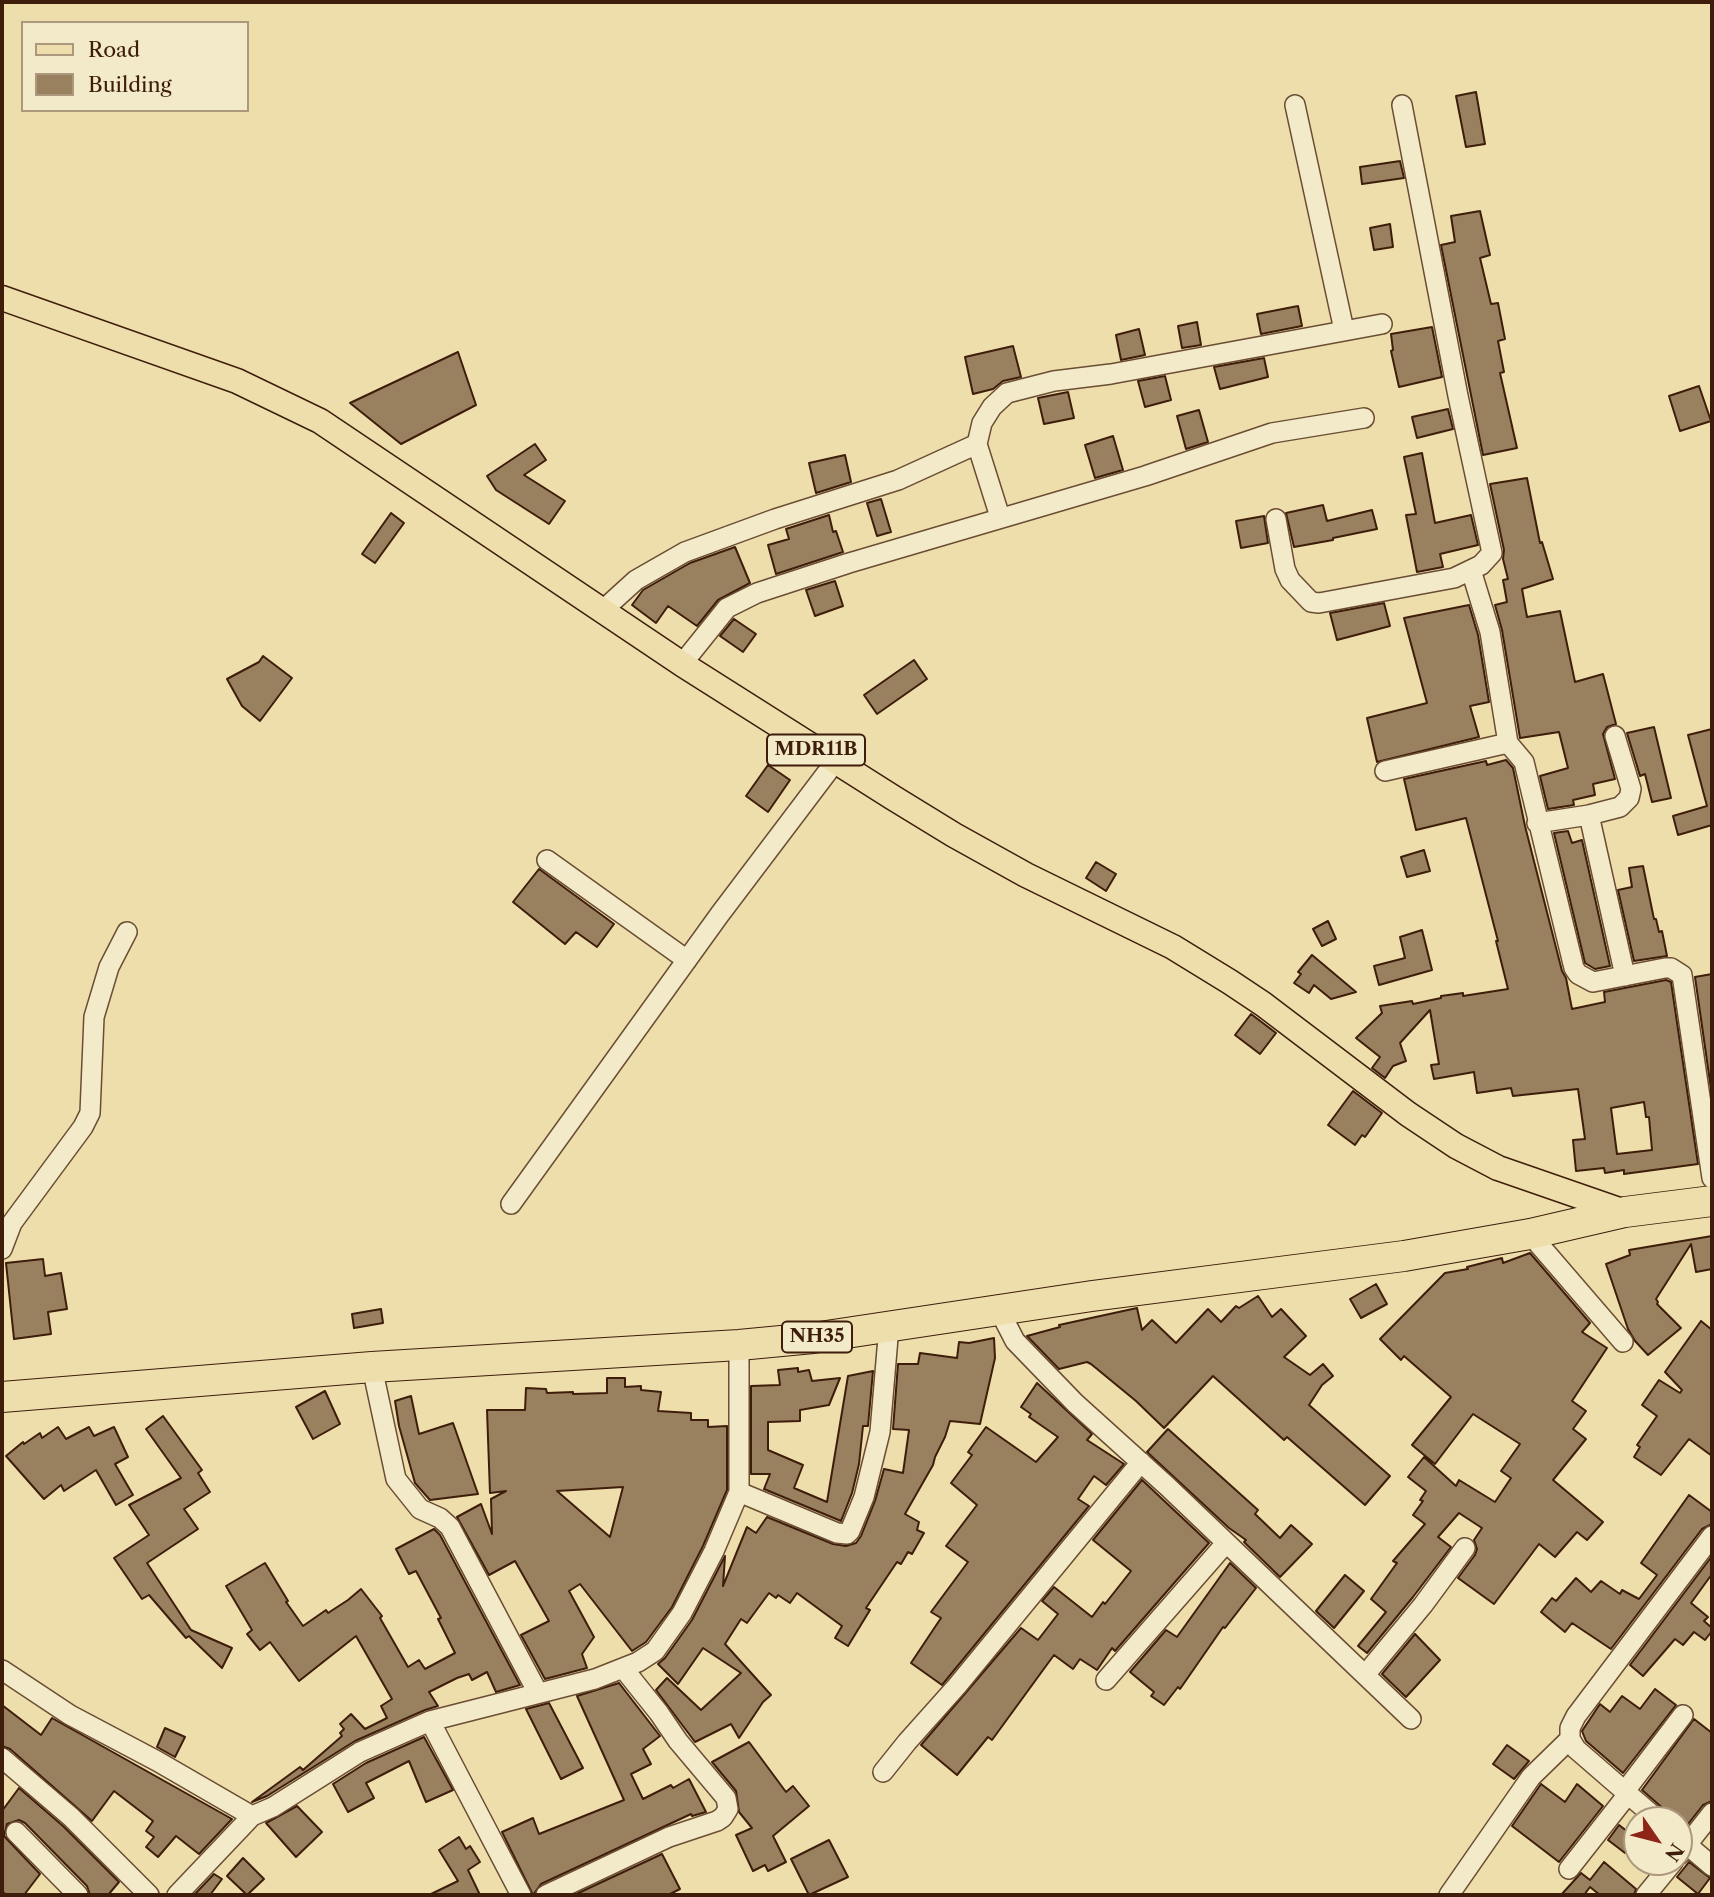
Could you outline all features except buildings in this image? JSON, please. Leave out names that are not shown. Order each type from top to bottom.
[{"type":"highway","name":"NH35","points":[[2,1397],[372,1367],[739,1345],[1404,1256],[1530,1234],[1625,1212],[1712,1201]]},
{"type":"main road","name":"MDR11B","points":[[2,298],[237,382],[320,421],[682,664],[835,762],[1002,862],[1173,947],[1263,1004],[1408,1114],[1456,1146],[1523,1178],[1625,1212]]},
{"type":"street","points":[[1295,105],[1344,330]]},
{"type":"street","points":[[1276,519],[1285,569],[1290,580],[1311,602],[1319,603],[1454,578],[1488,559],[1492,553],[1458,396],[1402,105]]},
{"type":"street","points":[[1000,517],[977,443],[982,423],[992,407],[1007,393],[1054,381],[1111,374],[1382,324]]},
{"type":"street","points":[[682,664],[727,608],[738,601],[849,562],[1145,476],[1272,433],[1364,418]]},
{"type":"street","points":[[603,610],[636,580],[685,552],[775,519],[898,480],[977,443]]},
{"type":"street","points":[[1471,570],[1490,632],[1508,743],[1524,762],[1574,968],[1578,974],[1593,982],[1671,968],[1682,975],[1712,1178]]},
{"type":"street","points":[[1538,823],[1620,807],[1629,798],[1631,789],[1615,736]]},
{"type":"street","points":[[1385,771],[1508,743]]},
{"type":"street","points":[[511,1204],[687,960],[835,762]]},
{"type":"street","points":[[1589,815],[1625,976]]},
{"type":"street","points":[[547,860],[687,960]]},
{"type":"street","points":[[2,1249],[12,1223],[83,1127],[90,1113],[94,1017],[108,967],[127,932]]},
{"type":"street","points":[[1530,1234],[1623,1342]]},
{"type":"street","points":[[999,1311],[1015,1341],[1074,1404],[1141,1462],[1411,1719]]},
{"type":"street","points":[[739,1492],[837,1533],[847,1534],[850,1531],[864,1497],[880,1432],[889,1326]]},
{"type":"street","points":[[177,1895],[252,1816],[274,1807],[360,1752],[430,1721],[595,1679],[638,1662],[655,1651],[666,1638],[714,1551],[739,1492],[739,1345]]},
{"type":"street","points":[[372,1367],[396,1479],[420,1509],[440,1518],[450,1527],[538,1693]]},
{"type":"street","points":[[883,1772],[974,1666],[1141,1462]]},
{"type":"street","points":[[1641,1806],[1576,1749],[1570,1738],[1570,1728],[1576,1716],[1712,1536]]},
{"type":"street","points":[[1106,1680],[1226,1543]]},
{"type":"street","points":[[1365,1675],[1423,1605],[1465,1548]]},
{"type":"street","points":[[546,1895],[668,1837],[717,1821],[729,1810],[726,1798],[678,1741],[623,1668]]},
{"type":"street","points":[[2,1670],[70,1715],[158,1761],[252,1816]]},
{"type":"street","points":[[1569,1869],[1683,1715]]},
{"type":"street","points":[[430,1721],[521,1895]]},
{"type":"street","points":[[1449,1895],[1531,1777],[1570,1738]]},
{"type":"street","points":[[2,1758],[71,1817],[149,1895]]},
{"type":"street","points":[[1693,1834],[1712,1813]]},
{"type":"street","points":[[16,1832],[78,1895]]},
{"type":"street","points":[[1693,1853],[1712,1866]]},
{"type":"street","points":[[1646,1895],[1662,1876]]}]
